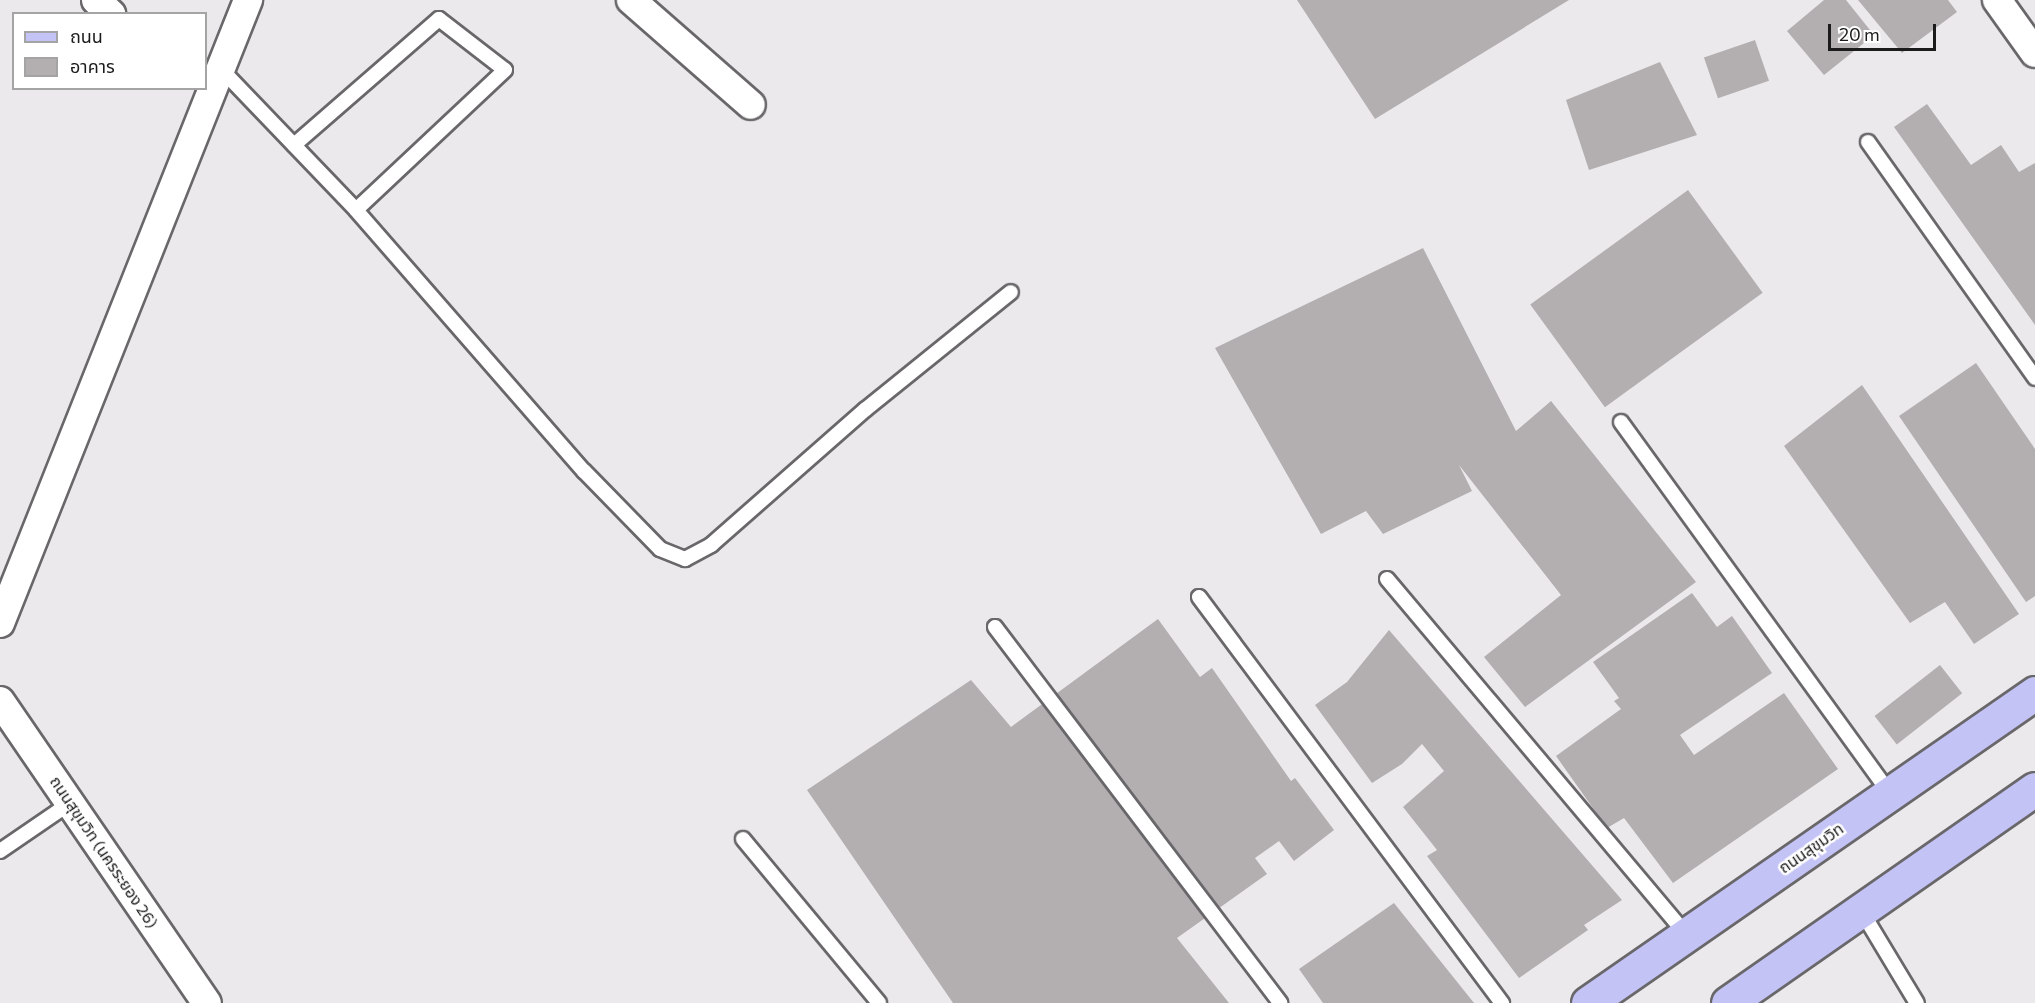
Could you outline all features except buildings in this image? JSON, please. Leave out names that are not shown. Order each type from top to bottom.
[{"type":"main road","name":"ถนนสุขุมวิท","points":[[1587,1003],[2035,693]]},
{"type":"main road","points":[[1728,1003],[1862,912],[2035,789]]},
{"type":"street","points":[[96,0],[109,12]]},
{"type":"street","points":[[207,88],[221,69],[248,0]]},
{"type":"street","points":[[631,0],[751,105]]},
{"type":"street","points":[[1997,0],[2035,53]]},
{"type":"street","points":[[0,623],[203,94]]},
{"type":"street","name":"ถนนสุขุมวิท (นครระยอง 26)","points":[[0,701],[207,1003]]},
{"type":"lane","points":[[294,145],[440,20],[505,70],[356,210]]},
{"type":"lane","points":[[221,69],[356,210],[584,471],[660,549],[685,559],[711,545],[866,409],[1011,292]]},
{"type":"lane","points":[[1868,142],[2035,378]]},
{"type":"lane","points":[[1621,422],[1890,793]]},
{"type":"lane","points":[[1387,579],[1686,934]]},
{"type":"lane","points":[[1199,597],[1502,1003]]},
{"type":"lane","points":[[994,627],[1280,1003]]},
{"type":"lane","points":[[0,851],[70,803]]},
{"type":"lane","points":[[743,839],[879,1003]]},
{"type":"lane","points":[[1862,912],[1917,1003]]}]
